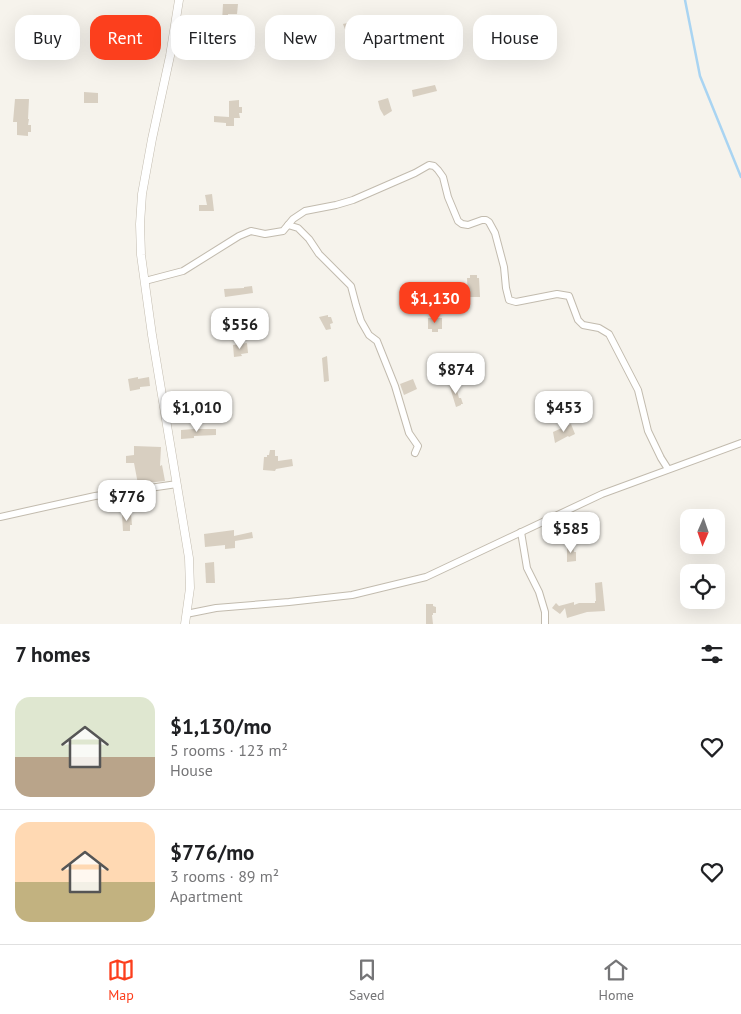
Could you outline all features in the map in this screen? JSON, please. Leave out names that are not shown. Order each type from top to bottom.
[{"type":"street","points":[[179,0],[170,56],[142,194],[140,224],[141,255],[152,335],[189,558],[190,588],[184,624]]},
{"type":"street","points":[[145,281],[183,271],[222,246],[251,231],[265,234],[283,231],[292,218],[304,210],[353,200],[429,165],[434,166],[443,177],[448,197],[458,221],[468,225],[482,220],[489,222],[495,233],[504,267],[509,300],[516,302],[556,294],[569,296],[578,320],[583,325],[599,328],[610,334],[638,390],[648,431],[668,469]]},
{"type":"street","points":[[288,225],[298,228],[309,238],[319,254],[351,286],[362,321],[369,335],[377,341],[395,386],[409,433],[418,446],[415,453]]},
{"type":"street","points":[[186,614],[216,608],[352,595],[426,577],[602,494],[741,443]]},
{"type":"street","points":[[0,518],[95,496],[176,484]]},
{"type":"street","points":[[521,532],[527,568],[539,592],[545,612],[545,624]]},
{"type":"building","points":[[223,4],[238,4],[237,14],[222,15]]},
{"type":"building","points":[[435,85],[437,91],[413,97],[412,90]]},
{"type":"building","points":[[84,92],[98,93],[98,103],[84,103]]},
{"type":"building","points":[[388,98],[392,111],[384,116],[378,101]]},
{"type":"building","points":[[15,99],[29,99],[28,125],[31,125],[31,132],[28,132],[28,136],[17,135],[17,122],[13,122]]},
{"type":"building","points":[[239,100],[239,107],[242,107],[242,113],[239,113],[240,118],[234,118],[234,126],[226,126],[226,123],[214,122],[214,116],[229,117],[229,101]]},
{"type":"building","points":[[212,194],[214,211],[199,211],[199,205],[207,205],[205,195]]},
{"type":"building","points":[[470,275],[477,275],[477,278],[479,278],[480,297],[468,297],[467,278],[470,278]]},
{"type":"building","points":[[252,286],[253,293],[225,297],[224,289]]},
{"type":"building","points":[[328,315],[333,323],[330,324],[331,329],[326,330],[319,317]]},
{"type":"building","points":[[428,318],[442,318],[442,329],[438,329],[438,332],[432,332],[432,329],[428,329]]},
{"type":"building","points":[[247,343],[248,353],[234,357],[233,345]]},
{"type":"building","points":[[327,356],[329,381],[324,382],[322,358]]},
{"type":"building","points":[[138,377],[138,379],[149,377],[150,386],[130,391],[128,379]]},
{"type":"building","points":[[413,379],[417,389],[404,395],[400,384]]},
{"type":"building","points":[[455,383],[459,398],[461,398],[463,404],[456,407],[449,384]]},
{"type":"building","points":[[571,424],[575,434],[555,443],[553,432]]},
{"type":"building","points":[[216,429],[216,435],[194,436],[194,438],[181,439],[181,430]]},
{"type":"building","points":[[134,446],[161,447],[160,466],[162,465],[165,481],[138,484],[134,463],[126,463],[126,456],[134,455]]},
{"type":"building","points":[[270,450],[275,450],[275,456],[278,456],[278,461],[292,459],[293,466],[276,469],[275,471],[263,470],[264,457],[269,455]]},
{"type":"building","points":[[131,514],[132,525],[130,525],[130,531],[123,531],[122,515]]},
{"type":"building","points":[[234,530],[234,536],[252,532],[253,538],[235,541],[235,548],[225,549],[225,545],[205,547],[204,534]]},
{"type":"building","points":[[567,546],[573,546],[574,552],[576,552],[576,561],[567,562]]},
{"type":"building","points":[[214,562],[215,583],[206,583],[205,563]]},
{"type":"building","points":[[602,582],[605,611],[587,612],[567,618],[565,608],[560,614],[552,608],[556,603],[559,606],[574,602],[574,605],[579,603],[595,603],[595,583]]},
{"type":"building","points":[[426,604],[433,604],[436,607],[436,613],[432,615],[433,624],[426,624]]},
{"type":"waterway","points":[[685,0],[700,76],[741,177]]}]
